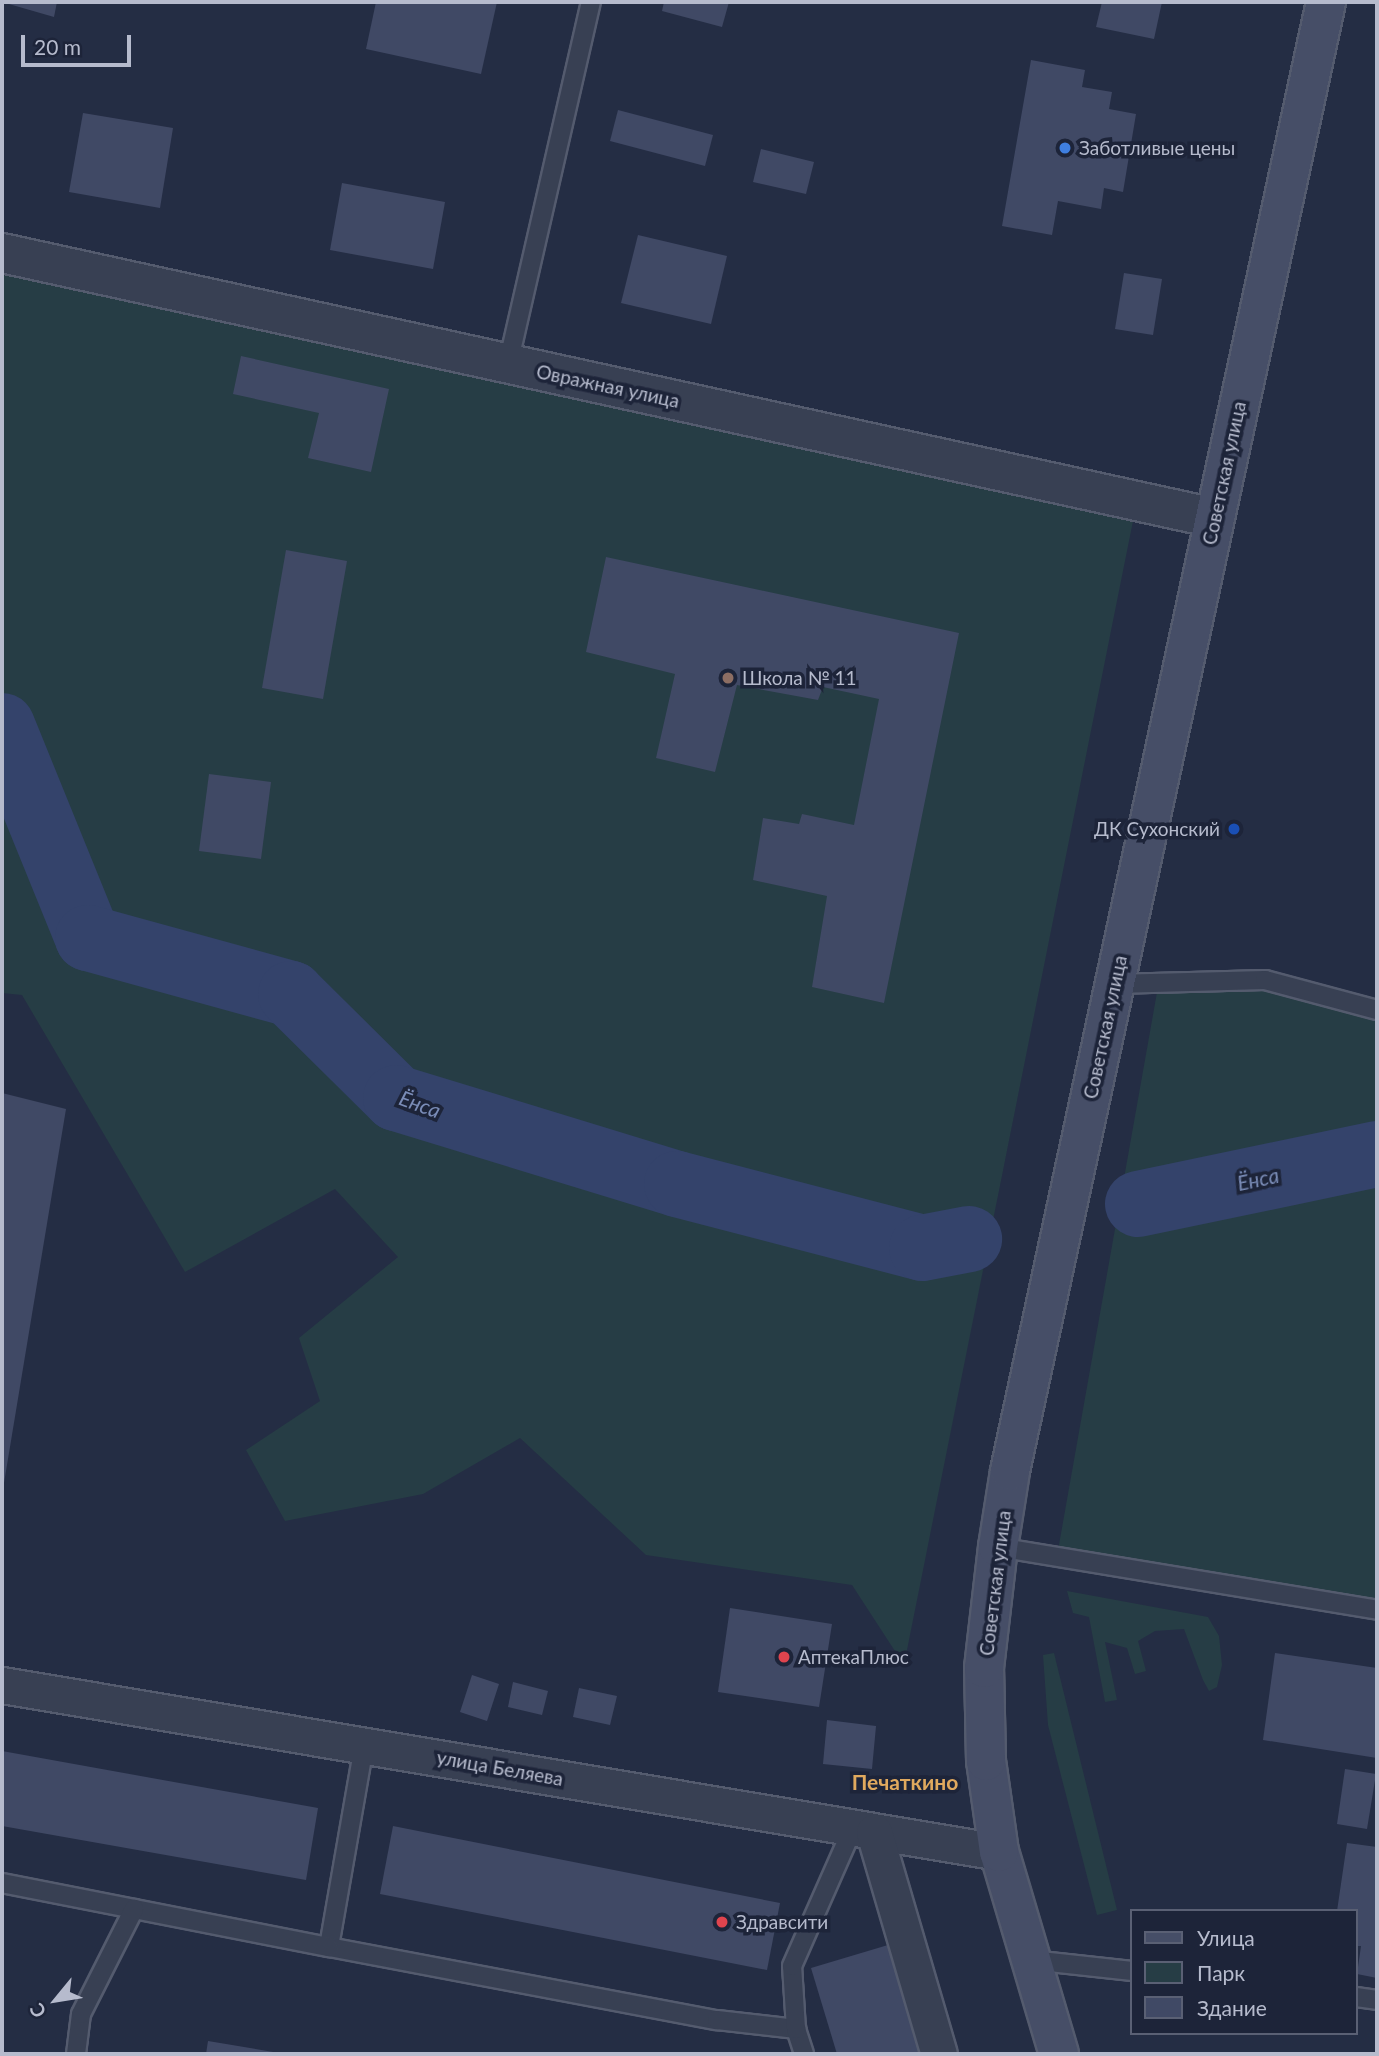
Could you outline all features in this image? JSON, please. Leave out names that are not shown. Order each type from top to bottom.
[{"type":"main road","name":"Советская улица","points":[[1059,2054],[999,1852],[986,1761],[984,1668],[998,1546],[1114,984],[1326,2]]},
{"type":"street","name":"Овражная улица","points":[[2,253],[1214,519]]},
{"type":"street","name":"улица Беляева","points":[[2,1685],[999,1852]]},
{"type":"street","points":[[863,1830],[939,2054]]},
{"type":"lane","points":[[508,364],[591,2]]},
{"type":"lane","points":[[1114,984],[1265,980],[1377,1010]]},
{"type":"lane","points":[[998,1546],[1377,1610]]},
{"type":"lane","points":[[329,1947],[363,1746]]},
{"type":"lane","points":[[804,2054],[796,2029],[792,1966],[863,1830]]},
{"type":"lane","points":[[2,1883],[717,2020],[796,2029]]},
{"type":"lane","points":[[76,2054],[81,2014],[134,1909]]},
{"type":"lane","points":[[1031,1959],[1130,1971]]},
{"type":"lane","points":[[1358,1997],[1377,2000]]},
{"type":"green space","points":[[2,253],[1137,501],[904,1665],[852,1585],[646,1555],[520,1438],[423,1494],[285,1521],[246,1450],[320,1401],[299,1338],[398,1257],[335,1189],[185,1272],[22,995],[2,993]]},
{"type":"green space","points":[[1228,977],[1377,1010],[1377,1608],[1057,1556],[1159,981]]},
{"type":"green space","points":[[1067,1591],[1208,1617],[1219,1636],[1222,1665],[1217,1687],[1209,1691],[1184,1629],[1155,1631],[1138,1641],[1146,1671],[1135,1674],[1127,1648],[1105,1642],[1117,1700],[1105,1702],[1089,1617],[1073,1613]]},
{"type":"green space","points":[[1054,1653],[1117,1910],[1097,1915],[1048,1725],[1043,1655]]},
{"type":"building","points":[[2,2],[57,2],[54,17]]},
{"type":"building","points":[[376,2],[497,2],[481,74],[366,49]]},
{"type":"building","points":[[664,2],[729,2],[722,27],[662,11]]},
{"type":"building","points":[[1102,2],[1162,2],[1154,39],[1096,27]]},
{"type":"building","points":[[1031,60],[1085,70],[1082,87],[1112,92],[1109,109],[1136,114],[1123,192],[1104,188],[1101,209],[1058,201],[1052,235],[1002,226]]},
{"type":"building","points":[[618,110],[713,135],[705,166],[610,141]]},
{"type":"building","points":[[83,113],[173,128],[160,208],[69,192]]},
{"type":"building","points":[[761,149],[814,162],[806,194],[753,182]]},
{"type":"building","points":[[342,183],[445,202],[433,269],[330,250]]},
{"type":"building","points":[[638,235],[727,256],[711,324],[621,303]]},
{"type":"building","points":[[1124,273],[1162,279],[1153,335],[1115,329]]},
{"type":"building","points":[[241,356],[389,389],[371,472],[308,458],[319,413],[233,394]]},
{"type":"building","points":[[286,550],[347,561],[323,699],[262,688]]},
{"type":"building","points":[[606,557],[959,633],[884,1003],[812,987],[827,896],[753,880],[763,818],[799,824],[802,814],[854,825],[879,699],[823,687],[818,700],[737,685],[715,772],[656,758],[675,674],[586,652]]},
{"type":"building","points":[[209,774],[271,782],[261,859],[199,851]]},
{"type":"building","points":[[2,1093],[66,1109],[3,1489],[2,1489]]},
{"type":"building","points":[[730,1608],[832,1624],[819,1707],[718,1692]]},
{"type":"building","points":[[1275,1653],[1377,1668],[1377,1758],[1263,1740]]},
{"type":"building","points":[[472,1675],[499,1684],[487,1721],[460,1712]]},
{"type":"building","points":[[513,1682],[548,1691],[542,1715],[508,1707]]},
{"type":"building","points":[[579,1688],[617,1696],[610,1725],[573,1717]]},
{"type":"building","points":[[827,1720],[876,1726],[872,1769],[823,1764]]},
{"type":"building","points":[[2,1751],[318,1808],[306,1880],[2,1826]]},
{"type":"building","points":[[1345,1769],[1376,1774],[1367,1829],[1337,1824]]},
{"type":"building","points":[[393,1826],[780,1903],[767,1970],[380,1894]]},
{"type":"building","points":[[1347,1843],[1377,1847],[1377,1978],[1358,1974],[1361,1946],[1358,1946],[1358,1909],[1337,1909]]},
{"type":"building","points":[[888,1945],[920,2054],[837,2054],[811,1968]]},
{"type":"building","points":[[208,2041],[279,2053],[279,2054],[206,2054]]},
{"type":"waterway","name":"Ёнса","points":[[2,726],[88,938],[291,994],[396,1098],[677,1184],[922,1248],[969,1239]]},
{"type":"waterway","name":"Ёнса","points":[[1138,1204],[1377,1154]]},
{"type":"place","name":"Заботливые цены","points":[[1065,148]]},
{"type":"place","name":"Школа № 11","points":[[728,678]]},
{"type":"place","name":"ДК Сухонский","points":[[1234,829]]},
{"type":"place","name":"АптекаПлюс","points":[[784,1657]]},
{"type":"place","name":"Здравсити","points":[[722,1922]]},
{"type":"district","name":"Печаткино","points":[[905,1782]]}]
